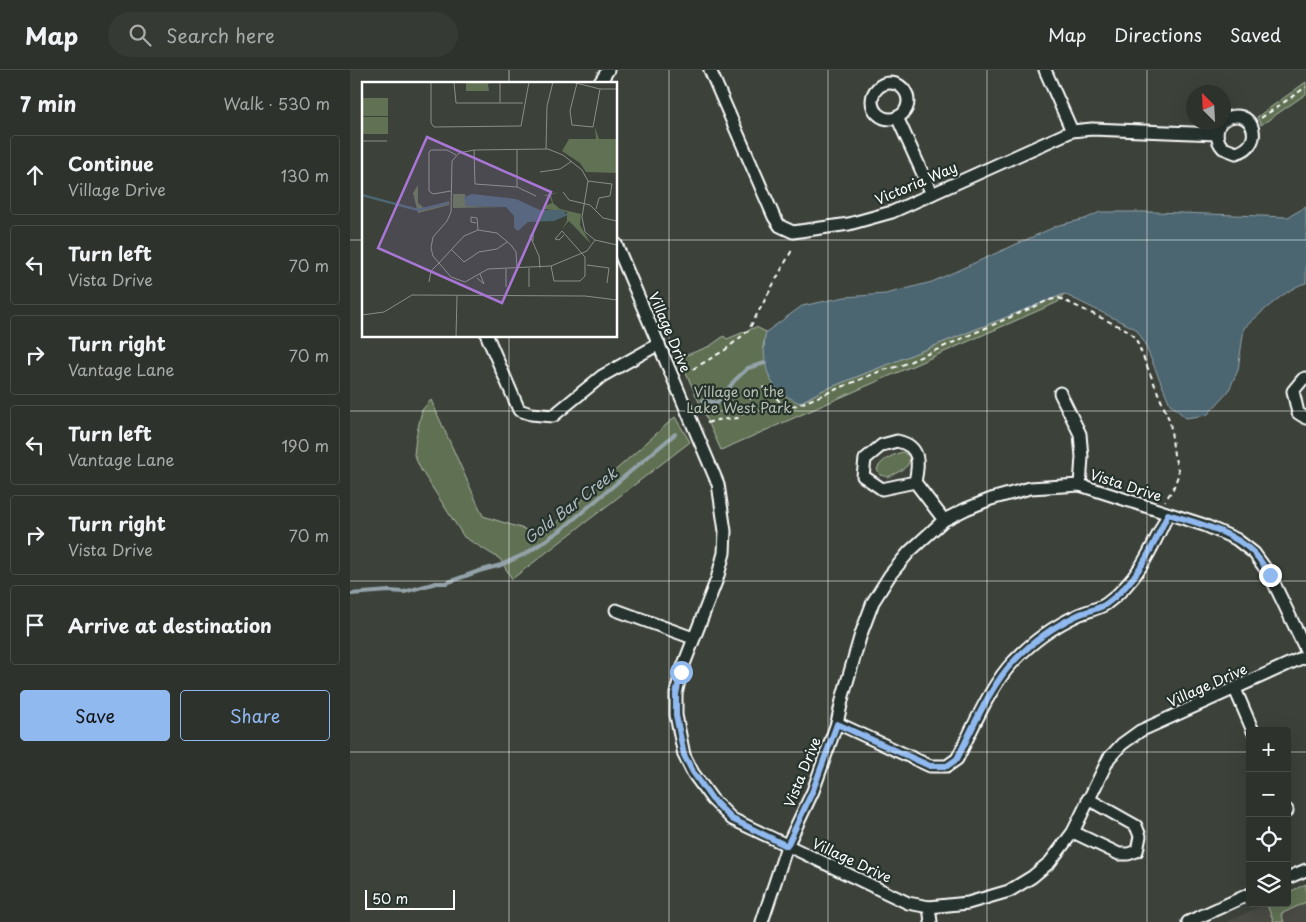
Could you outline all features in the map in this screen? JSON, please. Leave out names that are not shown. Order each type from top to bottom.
[{"type":"street","points":[[601,82],[608,70]]},
{"type":"street","name":"Victoria Way","points":[[710,70],[774,217],[780,226],[793,232],[848,224],[892,212],[1072,131]]},
{"type":"street","points":[[1045,70],[1072,131],[1186,126]]},
{"type":"street","points":[[897,117],[932,194]]},
{"type":"street","name":"Village Drive","points":[[618,249],[718,484],[725,531],[724,553],[717,578],[681,672],[676,694],[676,715],[684,755],[693,772],[702,787],[732,819],[908,903],[930,907],[968,903],[1009,891],[1032,877],[1050,862],[1073,832],[1109,758],[1122,744],[1140,731],[1306,656]]},
{"type":"street","points":[[488,338],[519,410],[531,414],[553,416],[602,376],[659,344]]},
{"type":"street","points":[[1306,378],[1293,391],[1298,413],[1306,418]]},
{"type":"street","points":[[1060,393],[1080,434],[1082,456],[1080,485]]},
{"type":"street","points":[[897,441],[907,443],[916,453],[919,466],[915,482],[882,489],[863,476],[865,459],[882,445],[897,441]]},
{"type":"street","points":[[915,482],[944,520]]},
{"type":"street","name":"Vista Drive","points":[[762,922],[787,846],[813,790],[837,724],[845,687],[873,602],[890,575],[910,552],[944,520],[966,509],[991,499],[1030,488],[1080,485],[1204,525],[1236,539],[1254,553],[1270,575],[1306,650]]},
{"type":"street","points":[[837,724],[930,766],[947,766],[957,759],[996,684],[1013,661],[1055,626],[1105,605],[1122,590],[1137,574],[1154,545],[1168,514]]},
{"type":"street","points":[[616,610],[693,638]]},
{"type":"street","points":[[1235,689],[1251,727]]},
{"type":"street","points":[[1073,832],[1119,854],[1137,851],[1140,836],[1136,826],[1088,799]]},
{"type":"street","points":[[1291,876],[1306,870]]},
{"type":"street","points":[[1188,922],[1246,896]]},
{"type":"street","points":[[930,907],[931,922]]},
{"type":"path","points":[[1258,120],[1306,87]]},
{"type":"path","points":[[693,369],[715,357],[748,331],[792,250]]},
{"type":"path","points":[[707,423],[738,418],[744,412],[752,394],[761,387],[768,389],[776,400],[784,405],[798,405],[882,370],[900,366],[1049,300],[1059,298],[1127,330],[1135,337],[1170,422],[1174,455],[1179,473],[1173,489],[1165,501]]},
{"type":"shaded area","points":[[1306,886],[1306,922],[1227,922],[1259,907],[1291,907],[1291,899]]},
{"type":"green space","points":[[1306,82],[1306,94],[1261,125],[1257,117]]},
{"type":"green space","name":"Village on the Lake West Park","points":[[1064,294],[1058,302],[721,450],[679,358],[710,346],[724,336],[727,339],[756,327],[766,332],[763,347],[800,403],[821,391]]},
{"type":"green space","points":[[431,400],[483,516],[543,535],[675,417],[690,442],[512,579],[500,559],[464,537],[421,470],[414,455],[422,410]]},
{"type":"green space","points":[[903,452],[910,457],[905,467],[888,477],[880,475],[877,469],[881,463]]},
{"type":"green space","points":[[1306,884],[1306,902],[1281,914],[1284,922],[1274,922],[1268,907],[1291,907],[1291,891]]},
{"type":"water","points":[[1306,207],[1306,283],[1282,296],[1244,328],[1238,370],[1228,392],[1207,415],[1186,418],[1170,404],[1143,340],[1136,329],[1064,294],[821,391],[799,403],[779,391],[767,371],[764,355],[766,332],[802,306],[845,297],[886,294],[932,282],[1059,225],[1085,219],[1100,212],[1288,217]]},
{"type":"waterway","name":"Gold Bar Creek","points":[[703,400],[717,403],[735,380],[748,368],[765,363]]},
{"type":"waterway","name":"Gold Bar Creek","points":[[350,594],[389,591],[404,592],[436,583],[446,583],[501,565],[527,553],[562,529],[675,434]]},
{"type":"route","points":[[681,672],[676,694],[676,715],[680,738],[684,755],[702,787],[732,819],[787,846],[813,790],[837,724],[930,766],[947,766],[957,759],[996,684],[1013,661],[1055,626],[1105,605],[1122,590],[1137,574],[1154,545],[1168,514],[1204,525],[1236,539],[1254,553],[1270,575]]}]
